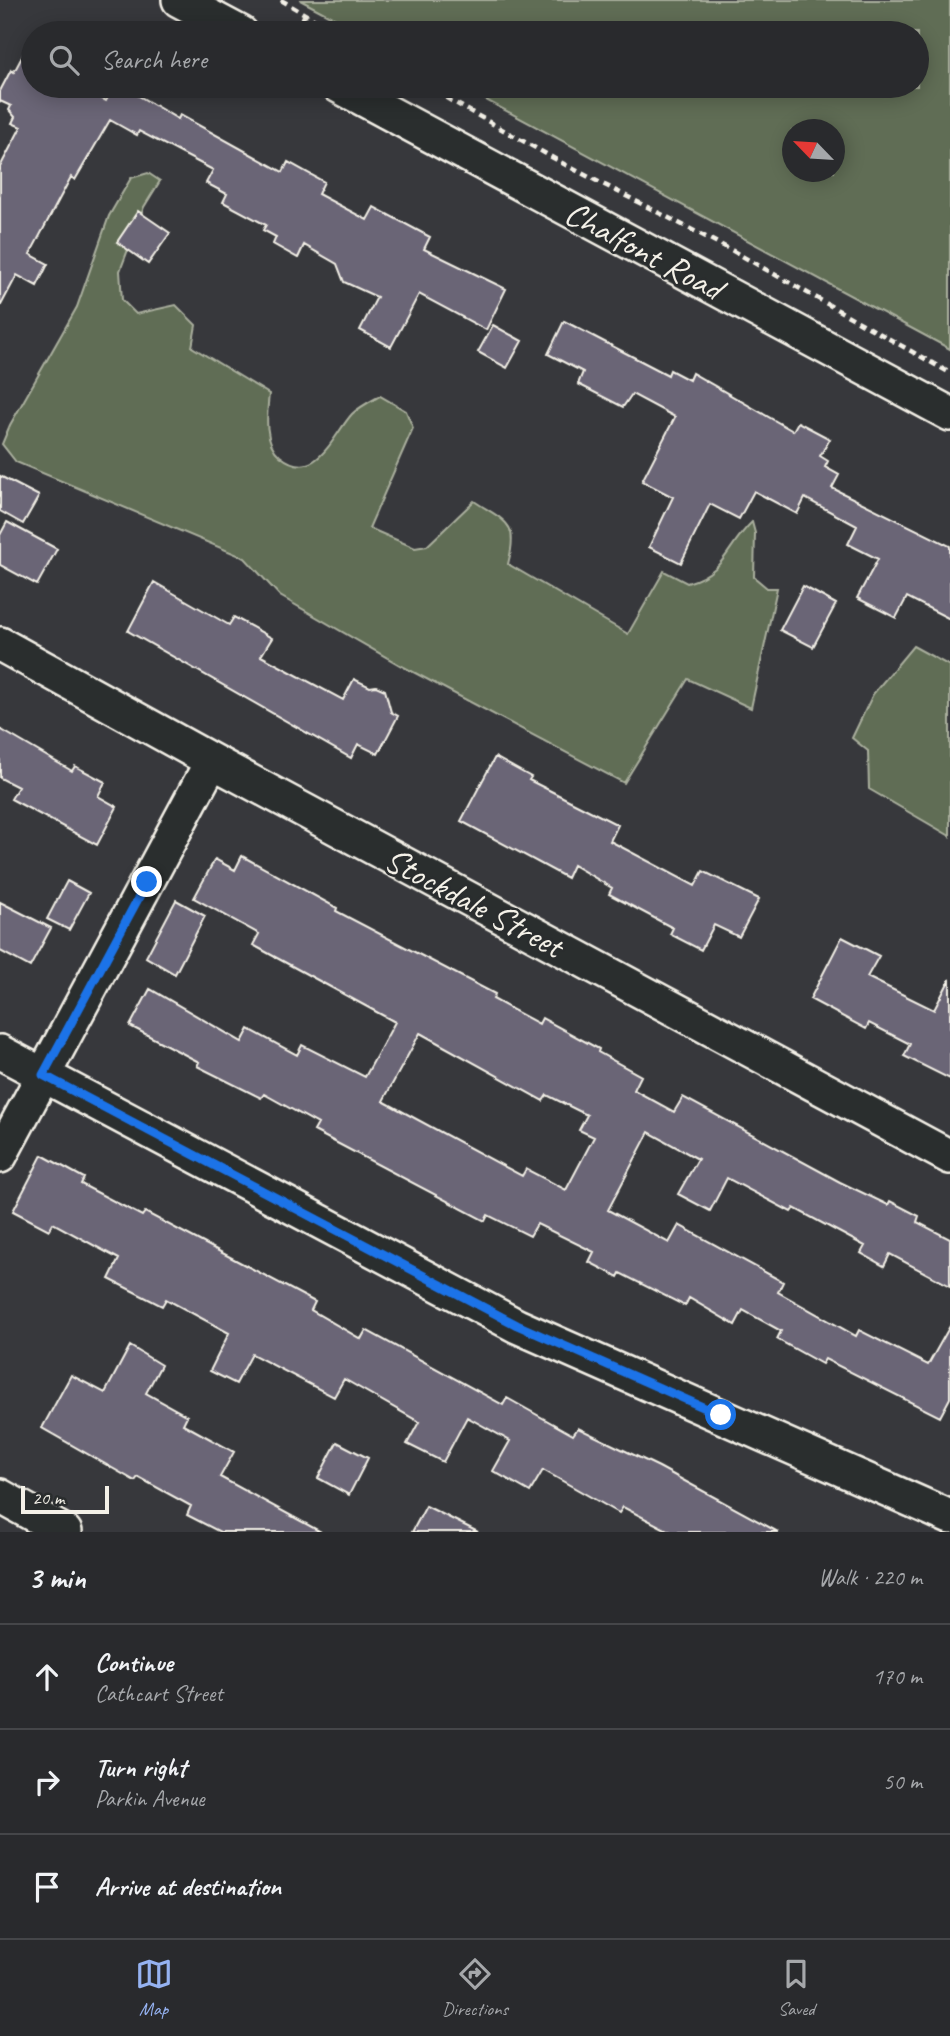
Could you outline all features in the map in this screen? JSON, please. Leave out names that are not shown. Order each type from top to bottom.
[{"type":"street","points":[[179,0],[218,21]]},
{"type":"street","name":"Chalfont Road","points":[[361,98],[950,414]]},
{"type":"street","name":"Stockdale Street","points":[[0,644],[212,761],[950,1157]]},
{"type":"street","points":[[0,1156],[212,761]]},
{"type":"street","points":[[0,1052],[517,1325],[950,1517]]},
{"type":"street","points":[[0,1496],[65,1532]]},
{"type":"path","points":[[281,0],[317,21]]},
{"type":"path","points":[[302,21],[305,14]]},
{"type":"path","points":[[446,98],[564,164],[733,251],[950,373]]},
{"type":"green space","points":[[300,0],[950,0],[950,349],[482,98],[929,98],[929,21],[339,21]]},
{"type":"green space","points":[[148,173],[160,181],[144,207],[120,271],[122,300],[136,314],[176,305],[196,325],[192,347],[269,394],[269,435],[280,456],[304,465],[314,461],[352,414],[380,396],[406,411],[413,428],[369,528],[415,548],[427,546],[474,501],[508,525],[512,540],[508,564],[628,634],[664,571],[687,583],[700,578],[718,565],[752,522],[755,533],[754,577],[767,588],[777,588],[751,708],[688,679],[624,783],[400,665],[280,596],[245,558],[16,462],[2,444],[10,425],[77,307],[109,216],[131,178]]},
{"type":"green space","points":[[913,646],[950,666],[950,836],[869,789],[868,751],[852,738],[873,694]]},
{"type":"building","points":[[21,59],[21,98],[100,98],[106,101],[108,98],[142,98],[178,119],[180,115],[283,172],[288,162],[324,182],[318,194],[367,220],[374,207],[430,237],[424,249],[506,289],[486,330],[419,294],[391,347],[360,330],[377,297],[344,282],[337,264],[304,245],[298,258],[273,244],[276,237],[263,230],[266,225],[223,202],[227,194],[206,183],[213,170],[139,131],[137,135],[110,120],[75,180],[71,177],[30,254],[48,264],[37,286],[17,275],[0,307],[0,167],[21,127],[12,123],[15,117],[9,110],[11,106],[0,101],[0,91],[11,70],[14,72]]},
{"type":"building","points":[[138,211],[170,233],[148,264],[117,242]]},
{"type":"building","points":[[564,321],[668,375],[670,370],[689,380],[692,373],[793,431],[798,422],[830,439],[820,456],[828,461],[825,467],[839,475],[832,488],[950,546],[950,619],[907,597],[896,618],[857,598],[878,559],[848,544],[857,526],[805,498],[797,514],[754,491],[739,519],[710,504],[681,563],[649,547],[673,497],[642,481],[675,417],[632,394],[623,407],[578,384],[583,372],[548,354]]},
{"type":"building","points":[[493,325],[522,341],[507,368],[478,352]]},
{"type":"building","points":[[0,476],[39,496],[23,524],[0,511]]},
{"type":"building","points":[[7,522],[57,549],[37,585],[0,565],[0,535]]},
{"type":"building","points":[[154,582],[229,625],[234,617],[272,638],[261,656],[343,700],[354,679],[370,687],[376,686],[385,690],[391,712],[398,716],[378,754],[358,744],[351,758],[128,631]]},
{"type":"building","points":[[803,586],[836,604],[813,647],[780,630]]},
{"type":"building","points":[[0,729],[72,771],[75,766],[105,782],[98,796],[117,807],[97,845],[11,799],[18,787],[0,778]]},
{"type":"building","points":[[495,757],[531,777],[529,780],[618,825],[610,841],[695,886],[703,871],[759,899],[739,937],[714,925],[701,950],[670,934],[673,928],[609,894],[612,888],[573,865],[567,878],[461,821]]},
{"type":"building","points":[[242,856],[337,908],[336,911],[495,994],[493,999],[539,1024],[542,1018],[599,1049],[598,1052],[641,1076],[634,1090],[674,1112],[683,1097],[840,1182],[888,1205],[890,1201],[919,1216],[917,1222],[950,1239],[950,1286],[890,1254],[884,1266],[861,1253],[865,1246],[794,1208],[791,1212],[727,1178],[710,1211],[678,1194],[698,1159],[649,1132],[608,1210],[669,1243],[679,1225],[783,1282],[778,1292],[856,1336],[859,1330],[928,1365],[950,1326],[950,1398],[940,1417],[825,1359],[822,1364],[777,1339],[781,1331],[743,1310],[735,1325],[689,1298],[685,1306],[620,1273],[618,1277],[589,1262],[594,1252],[537,1224],[530,1236],[488,1215],[485,1221],[314,1131],[318,1124],[264,1094],[261,1098],[197,1066],[199,1062],[130,1026],[150,989],[242,1042],[249,1029],[297,1055],[302,1045],[365,1077],[395,1022],[253,945],[259,934],[194,898],[215,859],[235,870]],"holes":[[[420,1033],[543,1101],[547,1095],[587,1115],[579,1130],[594,1137],[566,1190],[526,1169],[522,1176],[383,1101]]]},
{"type":"building","points":[[67,881],[89,893],[69,930],[47,919]]},
{"type":"building","points":[[176,900],[205,916],[175,974],[146,957]]},
{"type":"building","points":[[0,902],[51,928],[30,967],[0,951]]},
{"type":"building","points":[[842,937],[879,956],[867,977],[934,1010],[950,979],[950,1079],[904,1056],[910,1044],[869,1023],[866,1029],[810,999]]},
{"type":"building","points":[[42,1155],[84,1178],[81,1184],[142,1216],[145,1212],[315,1302],[311,1310],[361,1339],[366,1330],[503,1405],[507,1398],[573,1435],[578,1428],[659,1467],[778,1532],[671,1532],[623,1507],[619,1513],[543,1470],[530,1492],[493,1471],[510,1441],[467,1417],[443,1462],[407,1444],[419,1422],[344,1379],[334,1397],[252,1354],[236,1384],[210,1371],[229,1333],[166,1299],[162,1306],[109,1279],[119,1259],[53,1223],[49,1230],[13,1211]]},
{"type":"building","points":[[130,1346],[161,1365],[146,1393],[187,1416],[183,1424],[234,1452],[220,1477],[321,1532],[220,1532],[187,1515],[191,1506],[138,1477],[135,1481],[42,1428],[71,1375],[105,1393]]},
{"type":"building","points":[[337,1442],[368,1458],[349,1495],[318,1478]]},
{"type":"building","points":[[426,1506],[478,1532],[412,1532]]},
{"type":"route","points":[[147,882],[43,1075],[517,1325],[721,1415]]}]
